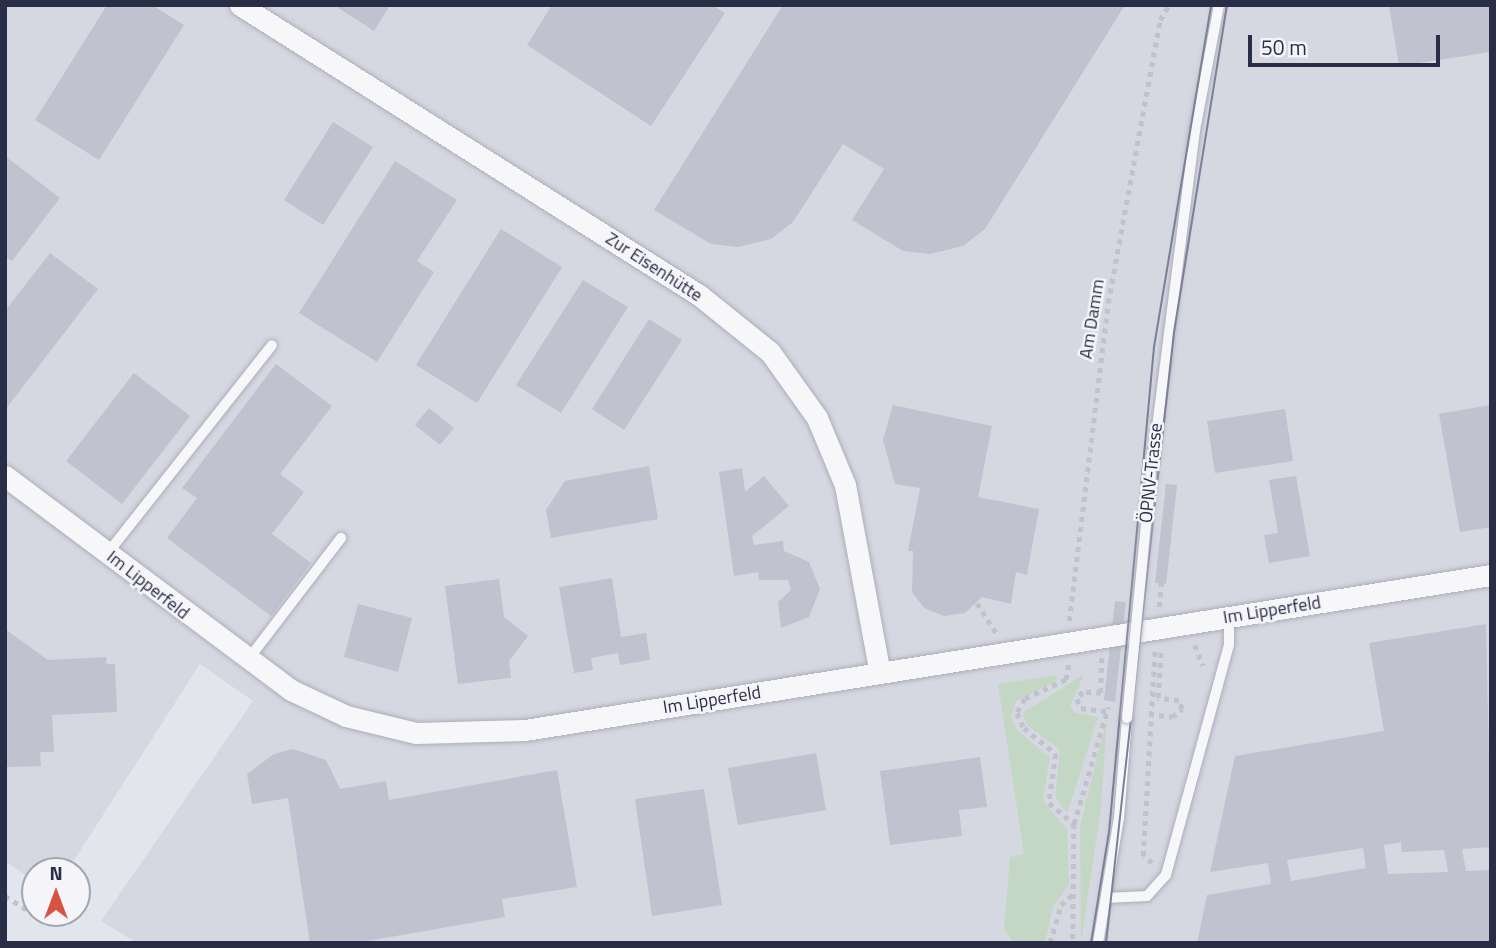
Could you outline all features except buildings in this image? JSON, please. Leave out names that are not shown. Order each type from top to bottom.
[{"type":"street","name":"Zur Eisenhütte","points":[[240,5],[699,295],[770,352],[805,396],[845,485],[880,673]]},
{"type":"street","name":"Im Lipperfeld","points":[[5,476],[247,661],[346,716],[392,729],[455,734],[524,730],[1491,575]]},
{"type":"lane","name":"ÖPNV-Trasse","points":[[1098,943],[1106,898],[1127,718],[1151,474],[1195,130],[1218,11]]},
{"type":"lane","points":[[107,554],[272,345]]},
{"type":"lane","points":[[247,661],[341,538]]},
{"type":"lane","points":[[1106,898],[1147,896],[1166,875],[1229,644],[1229,617]]},
{"type":"path","name":"Am Damm","points":[[1074,824],[1049,803],[1056,754],[1024,728],[1017,713],[1025,699],[1066,680],[1070,642],[1069,589],[1108,303],[1160,20],[1169,5]]},
{"type":"path","points":[[1149,714],[1172,717],[1182,709],[1179,701],[1158,698],[1162,569]]},
{"type":"path","points":[[977,603],[1009,652]]},
{"type":"path","points":[[1192,624],[1203,677]]},
{"type":"path","points":[[1157,859],[1148,864],[1143,856],[1149,714],[1159,628]]},
{"type":"path","points":[[1073,943],[1074,824],[1108,710],[1081,708],[1077,699],[1083,692],[1101,693],[1102,638]]},
{"type":"path","points":[[1050,943],[1061,905],[1075,892]]},
{"type":"path","points":[[5,896],[21,906]]},
{"type":"shaded area","points":[[5,5],[1491,5],[1491,943],[137,943],[101,921],[253,701],[200,664],[76,857],[21,857],[21,872],[5,861]]},
{"type":"green space","points":[[1084,674],[1070,706],[1074,713],[1098,717],[1067,813],[1055,796],[1060,750],[1027,725],[1023,713]]},
{"type":"green space","points":[[1056,675],[1057,681],[1016,701],[1011,716],[1017,730],[1050,758],[1043,800],[1067,830],[1069,884],[1053,907],[1045,943],[1014,943],[1004,930],[1010,857],[1024,854],[998,684]]},
{"type":"green space","points":[[1107,718],[1101,808],[1081,942],[1080,826]]},
{"type":"tram line","points":[[1091,943],[1109,832],[1154,347],[1211,5]]},
{"type":"tram line","points":[[1106,943],[1174,332],[1227,5]]}]
